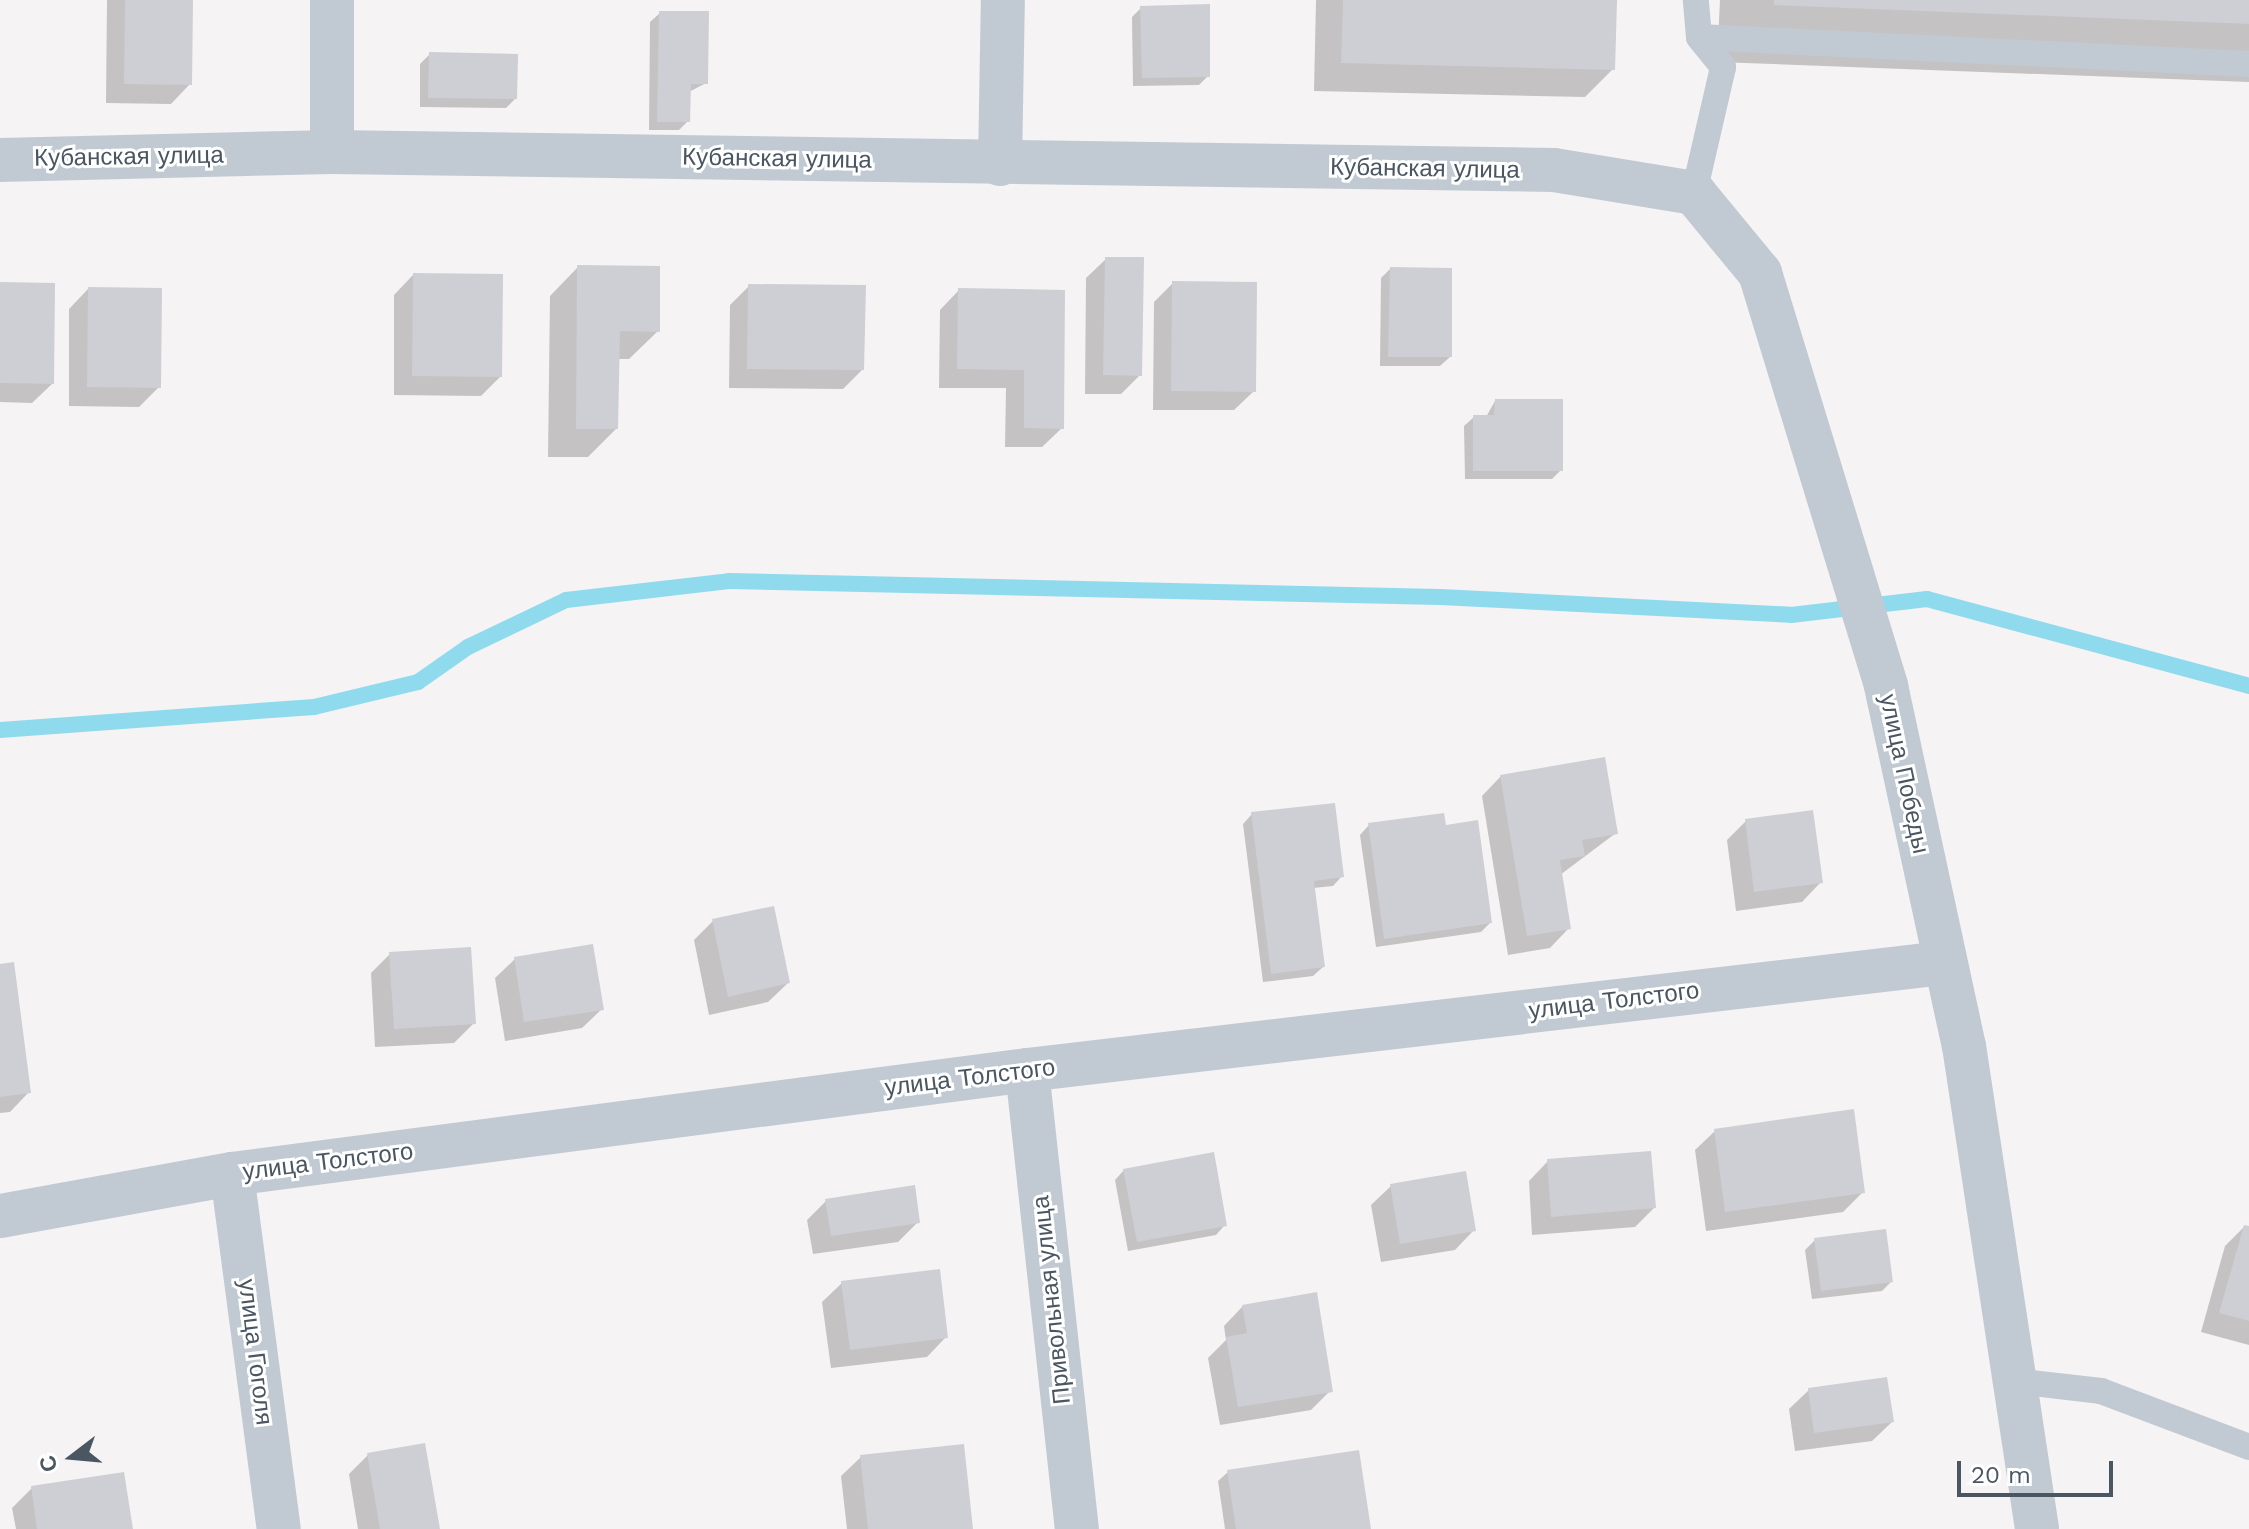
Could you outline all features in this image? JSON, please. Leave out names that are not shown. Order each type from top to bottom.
[{"type":"street","points":[[332,0],[332,152]]},
{"type":"street","points":[[1000,164],[1003,0]]},
{"type":"street","name":"Кубанская улица","points":[[0,160],[332,152],[1554,170],[1694,193]]},
{"type":"street","name":"улица Победы","points":[[1694,193],[1760,273],[1852,560],[1886,686],[1964,1046],[2037,1529]]},
{"type":"street","name":"улица Толстого","points":[[0,1216],[232,1174],[1027,1070],[1944,963]]},
{"type":"street","name":"Привольная улица","points":[[1027,1070],[1077,1529]]},
{"type":"street","name":"улица Гоголя","points":[[232,1174],[279,1529]]},
{"type":"lane","points":[[1694,193],[1723,67],[1699,37],[1696,0]]},
{"type":"lane","points":[[1699,37],[2249,64]]},
{"type":"lane","points":[[2015,1381],[2101,1391],[2249,1447]]},
{"type":"building","points":[[125,0],[193,0],[192,85],[124,84]]},
{"type":"building","points":[[1343,0],[1617,0],[1615,70],[1341,63]]},
{"type":"building","points":[[1774,0],[2249,0],[2249,24],[1774,5]]},
{"type":"building","points":[[1210,4],[1210,77],[1142,78],[1140,6]]},
{"type":"building","points":[[659,11],[709,11],[708,84],[691,84],[690,122],[657,122]]},
{"type":"building","points":[[429,52],[518,54],[517,99],[428,98]]},
{"type":"building","points":[[1105,257],[1144,257],[1142,376],[1103,375]]},
{"type":"building","points":[[577,265],[660,266],[660,332],[620,331],[618,429],[576,429]]},
{"type":"building","points":[[1390,267],[1452,268],[1452,357],[1388,357]]},
{"type":"building","points":[[413,273],[503,274],[502,377],[412,376]]},
{"type":"building","points":[[1172,281],[1257,282],[1256,392],[1171,391]]},
{"type":"building","points":[[0,282],[55,283],[54,384],[0,383]]},
{"type":"building","points":[[748,284],[866,285],[864,370],[747,369]]},
{"type":"building","points":[[88,287],[162,288],[161,388],[87,387]]},
{"type":"building","points":[[958,288],[1065,290],[1064,429],[1024,428],[1024,370],[957,369]]},
{"type":"building","points":[[1495,399],[1563,399],[1563,471],[1473,471],[1473,415],[1494,415]]},
{"type":"building","points":[[1605,757],[1618,834],[1582,840],[1585,856],[1560,860],[1571,929],[1527,936],[1500,775]]},
{"type":"building","points":[[1335,803],[1344,877],[1314,881],[1325,967],[1271,974],[1251,812]]},
{"type":"building","points":[[1813,810],[1823,883],[1754,892],[1745,819]]},
{"type":"building","points":[[1444,813],[1446,825],[1478,820],[1492,923],[1384,939],[1368,823]]},
{"type":"building","points":[[774,906],[790,983],[728,997],[712,919]]},
{"type":"building","points":[[593,944],[604,1010],[524,1022],[514,957]]},
{"type":"building","points":[[471,947],[476,1024],[394,1029],[389,952]]},
{"type":"building","points":[[14,962],[31,1093],[0,1097],[0,964]]},
{"type":"building","points":[[1854,1109],[1865,1193],[1725,1212],[1714,1129]]},
{"type":"building","points":[[1651,1151],[1656,1208],[1551,1217],[1547,1159]]},
{"type":"building","points":[[1214,1152],[1227,1226],[1137,1242],[1123,1169]]},
{"type":"building","points":[[1466,1171],[1476,1231],[1400,1244],[1390,1184]]},
{"type":"building","points":[[915,1185],[920,1223],[831,1236],[825,1199]]},
{"type":"building","points":[[2244,1225],[2249,1226],[2249,1321],[2219,1313]]},
{"type":"building","points":[[1886,1229],[1893,1282],[1821,1291],[1814,1238]]},
{"type":"building","points":[[940,1269],[948,1338],[850,1350],[841,1281]]},
{"type":"building","points":[[1317,1292],[1333,1392],[1238,1407],[1226,1337],[1247,1333],[1242,1305]]},
{"type":"building","points":[[1887,1377],[1894,1422],[1814,1433],[1808,1388]]},
{"type":"building","points":[[425,1443],[440,1529],[380,1529],[367,1453]]},
{"type":"building","points":[[964,1444],[973,1529],[868,1529],[860,1455]]},
{"type":"building","points":[[1359,1450],[1371,1529],[1236,1529],[1227,1470]]},
{"type":"building","points":[[124,1472],[133,1529],[37,1529],[31,1486]]},
{"type":"waterway","points":[[0,730],[314,707],[418,682],[468,647],[566,600],[729,581],[1440,597],[1791,615],[1927,599],[2249,686]]}]
